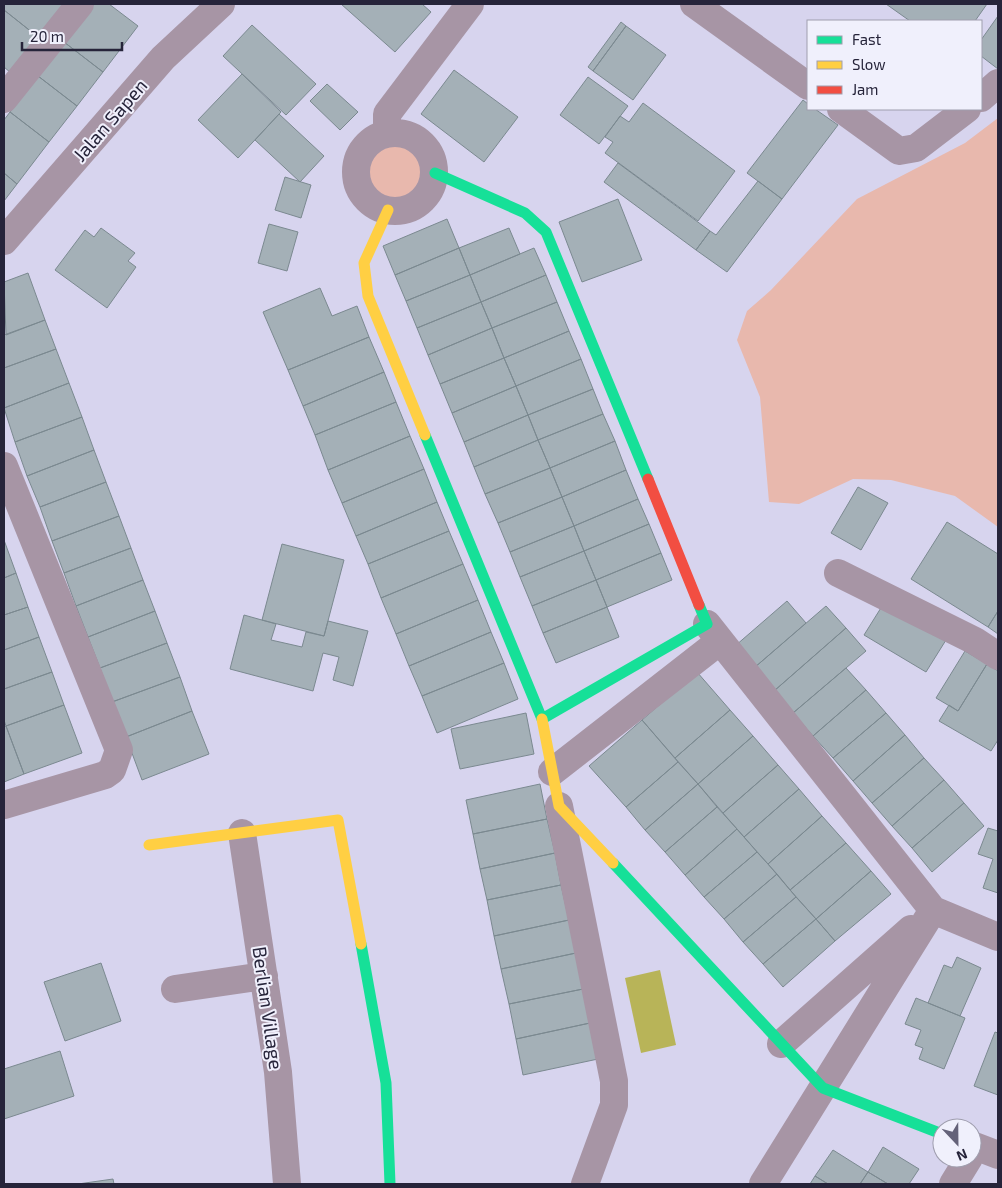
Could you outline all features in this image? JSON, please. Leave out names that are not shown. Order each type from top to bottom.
[{"type":"street","points":[[4,99],[80,4]]},
{"type":"street","name":"Jalan Sapen","points":[[4,241],[164,58],[222,4]]},
{"type":"street","points":[[387,133],[387,114],[470,4]]},
{"type":"street","points":[[694,4],[807,85]]},
{"type":"street","points":[[982,97],[998,84]]},
{"type":"street","points":[[842,110],[899,151],[916,148],[966,110]]},
{"type":"street","points":[[387,133],[407,134],[419,140],[427,148],[433,160],[435,173],[431,189],[415,206],[402,210],[388,210],[371,203],[362,192],[356,174],[358,160],[364,148],[374,139],[387,133]]},
{"type":"street","points":[[435,173],[525,213],[546,232],[714,632],[933,910],[998,937]]},
{"type":"street","points":[[388,210],[364,263],[368,296],[542,719],[614,1081],[614,1105],[586,1184]]},
{"type":"street","points":[[4,805],[105,775],[112,770],[119,750],[5,473]]},
{"type":"street","points":[[838,573],[975,641],[998,656]]},
{"type":"street","points":[[542,719],[714,632]]},
{"type":"street","points":[[552,772],[714,632]]},
{"type":"street","points":[[559,806],[823,1088],[932,1130]]},
{"type":"street","points":[[149,845],[338,820],[386,1083],[390,1184]]},
{"type":"street","name":"Berlian Village","points":[[242,833],[278,1072],[286,1184]]},
{"type":"street","points":[[782,1044],[933,910]]},
{"type":"street","points":[[763,1184],[933,910]]},
{"type":"street","points":[[175,989],[264,976]]},
{"type":"street","points":[[954,1184],[966,1168]]},
{"type":"shaded area","points":[[998,118],[998,527],[955,496],[891,480],[853,479],[799,504],[769,502],[760,397],[737,340],[747,311],[771,290],[857,199],[965,143]]},
{"type":"shaded area","points":[[393,142],[409,147],[414,151],[418,156],[423,172],[418,188],[414,193],[409,197],[393,202],[377,197],[372,193],[368,188],[363,172],[368,156],[372,151],[377,147]]},
{"type":"shaded area","points":[[660,970],[676,1045],[641,1053],[625,978]]},
{"type":"building","points":[[4,4],[65,4],[38,37],[4,10]]},
{"type":"building","points":[[94,4],[109,4],[138,26],[103,72],[64,42]]},
{"type":"building","points":[[341,4],[422,4],[431,12],[395,52]]},
{"type":"building","points":[[886,4],[987,4],[976,20],[909,20]]},
{"type":"building","points":[[4,10],[38,37],[11,73],[4,67]]},
{"type":"building","points":[[998,16],[998,69],[982,57],[982,39]]},
{"type":"building","points":[[621,22],[626,26],[593,71],[588,67]]},
{"type":"building","points":[[252,25],[316,84],[286,115],[223,56]]},
{"type":"building","points":[[626,26],[666,55],[633,100],[593,71]]},
{"type":"building","points":[[64,42],[103,72],[77,106],[38,76]]},
{"type":"building","points":[[454,70],[518,117],[484,162],[421,114]]},
{"type":"building","points":[[242,74],[281,112],[238,158],[198,120]]},
{"type":"building","points":[[38,76],[77,106],[49,142],[10,112]]},
{"type":"building","points":[[588,77],[628,106],[599,144],[560,115]]},
{"type":"building","points":[[327,84],[358,112],[340,130],[310,101]]},
{"type":"building","points":[[803,100],[807,103],[807,110],[816,110],[838,125],[782,199],[747,173]]},
{"type":"building","points":[[643,103],[735,171],[698,221],[605,153],[613,142],[605,137],[620,116],[629,122]]},
{"type":"building","points":[[10,112],[49,142],[17,184],[4,173],[4,120]]},
{"type":"building","points":[[279,114],[324,156],[300,182],[255,140]]},
{"type":"building","points":[[618,163],[710,231],[696,250],[604,182]]},
{"type":"building","points":[[4,173],[17,184],[4,201]]},
{"type":"building","points":[[285,177],[311,185],[301,218],[275,210]]},
{"type":"building","points":[[758,181],[782,199],[727,272],[696,250],[710,231],[716,235]]},
{"type":"building","points":[[618,199],[642,260],[582,282],[559,222]]},
{"type":"building","points":[[447,219],[459,248],[395,275],[383,246]]},
{"type":"building","points":[[269,224],[298,232],[287,271],[258,263]]},
{"type":"building","points":[[101,228],[135,253],[128,261],[136,267],[107,308],[55,270],[85,230],[94,237]]},
{"type":"building","points":[[509,228],[520,254],[470,275],[459,248]]},
{"type":"building","points":[[459,248],[470,275],[406,301],[395,275]]},
{"type":"building","points":[[534,248],[546,275],[481,302],[470,275]]},
{"type":"building","points":[[28,273],[45,320],[6,335],[4,282]]},
{"type":"building","points":[[470,275],[481,302],[417,328],[406,301]]},
{"type":"building","points":[[546,275],[557,302],[492,328],[481,302]]},
{"type":"building","points":[[320,288],[332,316],[357,306],[369,337],[288,370],[263,312]]},
{"type":"building","points":[[481,302],[492,328],[428,355],[417,328]]},
{"type":"building","points":[[557,302],[569,331],[504,358],[492,328]]},
{"type":"building","points":[[45,320],[56,349],[4,368],[4,335]]},
{"type":"building","points":[[492,328],[504,358],[440,384],[428,355]]},
{"type":"building","points":[[569,331],[581,359],[516,386],[504,358]]},
{"type":"building","points":[[369,337],[384,372],[303,406],[288,370]]},
{"type":"building","points":[[56,349],[69,383],[4,408],[4,368]]},
{"type":"building","points":[[504,358],[516,386],[452,413],[440,384]]},
{"type":"building","points":[[581,359],[593,389],[528,415],[516,386]]},
{"type":"building","points":[[384,372],[396,402],[315,435],[303,406]]},
{"type":"building","points":[[69,383],[82,417],[15,442],[4,408]]},
{"type":"building","points":[[516,386],[528,415],[464,442],[452,413]]},
{"type":"building","points":[[593,389],[603,414],[538,440],[528,415]]},
{"type":"building","points":[[396,402],[410,436],[328,470],[315,435]]},
{"type":"building","points":[[603,414],[615,441],[550,468],[538,440]]},
{"type":"building","points":[[528,415],[538,440],[474,467],[464,442]]},
{"type":"building","points":[[82,417],[94,450],[27,476],[15,442]]},
{"type":"building","points":[[410,436],[424,469],[342,503],[328,470]]},
{"type":"building","points":[[538,440],[550,468],[485,494],[474,467]]},
{"type":"building","points":[[615,441],[626,470],[562,497],[550,468]]},
{"type":"building","points":[[94,450],[106,482],[40,507],[27,476]]},
{"type":"building","points":[[550,468],[562,497],[498,523],[485,494]]},
{"type":"building","points":[[424,469],[437,502],[356,536],[342,503]]},
{"type":"building","points":[[626,470],[638,499],[574,526],[562,497]]},
{"type":"building","points":[[106,482],[119,516],[52,541],[40,507]]},
{"type":"building","points":[[858,487],[888,503],[861,550],[831,533]]},
{"type":"building","points":[[562,497],[574,526],[510,552],[498,523]]},
{"type":"building","points":[[638,499],[649,524],[584,551],[574,526]]},
{"type":"building","points":[[437,502],[449,531],[368,564],[356,536]]},
{"type":"building","points":[[119,516],[131,548],[64,573],[52,541]]},
{"type":"building","points":[[947,522],[998,554],[998,611],[988,627],[911,579]]},
{"type":"building","points":[[649,524],[661,553],[596,580],[584,551]]},
{"type":"building","points":[[574,526],[584,551],[520,577],[510,552]]},
{"type":"building","points":[[449,531],[463,564],[381,598],[368,564]]},
{"type":"building","points":[[4,540],[16,573],[4,578]]},
{"type":"building","points":[[282,544],[344,560],[324,636],[262,620]]},
{"type":"building","points":[[131,548],[143,580],[76,606],[64,573]]},
{"type":"building","points":[[584,551],[596,580],[532,606],[520,577]]},
{"type":"building","points":[[661,553],[672,580],[607,607],[596,580]]},
{"type":"building","points":[[463,564],[478,600],[396,634],[381,598]]},
{"type":"building","points":[[16,573],[28,607],[4,615],[4,578]]},
{"type":"building","points":[[143,580],[155,611],[88,637],[76,606]]},
{"type":"building","points":[[596,580],[607,607],[543,633],[532,606]]},
{"type":"building","points":[[478,600],[491,632],[409,666],[396,634]]},
{"type":"building","points":[[787,601],[806,623],[754,668],[735,646]]},
{"type":"building","points":[[884,603],[946,640],[926,672],[864,635]]},
{"type":"building","points":[[826,606],[846,628],[774,691],[754,668]]},
{"type":"building","points":[[28,607],[39,637],[4,650],[4,615]]},
{"type":"building","points":[[607,607],[619,637],[556,663],[543,633]]},
{"type":"building","points":[[155,611],[167,643],[100,668],[88,637]]},
{"type":"building","points":[[998,611],[998,634],[988,627]]},
{"type":"building","points":[[244,615],[276,624],[271,640],[302,647],[306,632],[324,636],[328,621],[368,631],[353,686],[333,680],[339,657],[323,653],[313,691],[230,669]]},
{"type":"building","points":[[846,628],[866,651],[793,713],[774,691]]},
{"type":"building","points":[[491,632],[504,663],[422,696],[409,666]]},
{"type":"building","points":[[39,637],[52,672],[4,689],[4,650]]},
{"type":"building","points":[[167,643],[180,677],[112,702],[100,668]]},
{"type":"building","points":[[965,651],[987,664],[958,711],[936,698]]},
{"type":"building","points":[[504,663],[518,699],[437,733],[422,696]]},
{"type":"building","points":[[987,664],[998,671],[998,740],[991,751],[939,721],[949,705],[958,711]]},
{"type":"building","points":[[846,668],[866,690],[813,736],[793,713]]},
{"type":"building","points":[[52,672],[64,705],[6,726],[4,720],[4,689]]},
{"type":"building","points":[[697,672],[730,710],[675,758],[642,720]]},
{"type":"building","points":[[180,677],[192,711],[126,737],[112,702]]},
{"type":"building","points":[[866,690],[886,713],[833,758],[813,736]]},
{"type":"building","points":[[64,705],[82,753],[24,774],[6,726]]},
{"type":"building","points":[[730,710],[753,736],[698,784],[675,758]]},
{"type":"building","points":[[192,711],[209,754],[142,780],[126,737]]},
{"type":"building","points":[[526,713],[534,754],[460,769],[451,729]]},
{"type":"building","points":[[886,713],[905,735],[853,781],[833,758]]},
{"type":"building","points":[[642,720],[678,762],[626,807],[589,766]]},
{"type":"building","points":[[6,726],[24,774],[4,782],[4,727]]},
{"type":"building","points":[[905,735],[924,758],[872,803],[853,781]]},
{"type":"building","points":[[753,736],[778,765],[723,813],[698,784]]},
{"type":"building","points":[[924,758],[944,780],[892,826],[872,803]]},
{"type":"building","points":[[678,762],[698,784],[645,830],[626,807]]},
{"type":"building","points":[[778,765],[799,789],[744,837],[723,813]]},
{"type":"building","points":[[944,780],[964,803],[912,848],[892,826]]},
{"type":"building","points":[[540,784],[547,819],[473,834],[466,800]]},
{"type":"building","points":[[698,784],[717,807],[665,852],[645,830]]},
{"type":"building","points":[[799,789],[822,816],[768,864],[744,837]]},
{"type":"building","points":[[964,803],[984,826],[932,872],[912,848]]},
{"type":"building","points":[[717,807],[737,829],[685,875],[665,852]]},
{"type":"building","points":[[822,816],[846,843],[790,890],[768,864]]},
{"type":"building","points":[[547,819],[555,853],[480,869],[473,834]]},
{"type":"building","points":[[988,828],[998,831],[998,893],[983,888],[993,859],[978,854]]},
{"type":"building","points":[[737,829],[757,852],[704,897],[685,875]]},
{"type":"building","points":[[846,843],[871,871],[816,919],[790,890]]},
{"type":"building","points":[[757,852],[777,874],[724,919],[704,897]]},
{"type":"building","points":[[555,853],[561,885],[487,900],[480,869]]},
{"type":"building","points":[[871,871],[891,894],[835,941],[816,919]]},
{"type":"building","points":[[777,874],[796,897],[743,942],[724,919]]},
{"type":"building","points":[[561,885],[569,920],[494,936],[487,900]]},
{"type":"building","points":[[796,897],[816,919],[763,964],[743,942]]},
{"type":"building","points":[[816,919],[835,941],[783,987],[763,964]]},
{"type":"building","points":[[569,920],[576,953],[501,969],[494,936]]},
{"type":"building","points":[[576,953],[583,989],[509,1004],[501,969]]},
{"type":"building","points":[[957,957],[981,968],[960,1016],[928,1003],[944,965],[952,968]]},
{"type":"building","points":[[101,963],[121,1021],[65,1041],[44,982]]},
{"type":"building","points":[[583,989],[590,1023],[516,1039],[509,1004]]},
{"type":"building","points":[[916,998],[965,1018],[944,1069],[919,1059],[923,1048],[915,1045],[921,1030],[905,1024]]},
{"type":"building","points":[[590,1023],[598,1059],[523,1075],[516,1039]]},
{"type":"building","points":[[995,1032],[998,1033],[998,1095],[974,1086]]},
{"type":"building","points":[[60,1051],[74,1096],[4,1119],[4,1069]]},
{"type":"building","points":[[883,1147],[919,1169],[909,1184],[888,1184],[868,1172]]},
{"type":"building","points":[[833,1150],[868,1172],[860,1184],[828,1184],[815,1176]]},
{"type":"building","points":[[868,1172],[888,1184],[860,1184]]},
{"type":"building","points":[[815,1176],[828,1184],[810,1184]]},
{"type":"building","points":[[113,1179],[114,1184],[78,1184]]},
{"type":"traffic: fast","points":[[435,173],[525,213],[546,232],[648,479]]},
{"type":"traffic: fast","points":[[425,435],[542,719],[707,624],[699,605]]},
{"type":"traffic: fast","points":[[613,863],[823,1088],[932,1130]]},
{"type":"traffic: fast","points":[[361,944],[386,1083],[390,1184]]},
{"type":"traffic: slow","points":[[388,210],[364,263],[368,296],[425,435]]},
{"type":"traffic: slow","points":[[542,719],[559,806],[613,863]]},
{"type":"traffic: slow","points":[[149,845],[338,820],[361,944]]},
{"type":"traffic: jam","points":[[648,479],[699,605]]}]
